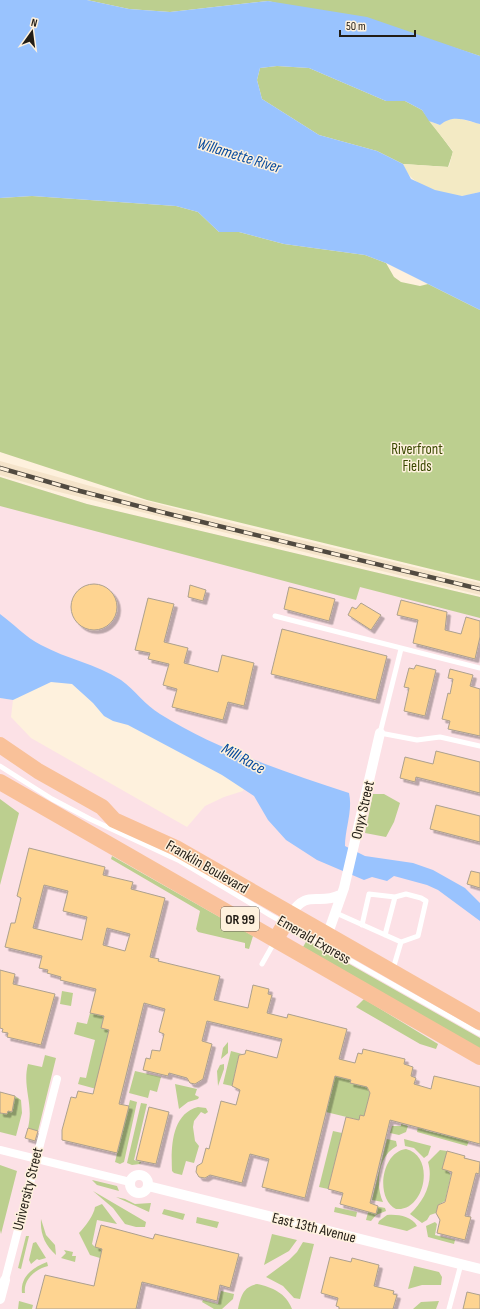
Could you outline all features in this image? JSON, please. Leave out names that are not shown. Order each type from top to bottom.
[{"type":"main road","name":"Franklin Boulevard","points":[[0,745],[38,771],[102,807],[114,820],[171,846],[288,919],[327,936],[480,1022]]},
{"type":"main road","points":[[0,758],[47,788],[95,814],[114,820]]},
{"type":"main road","name":"Franklin Boulevard","points":[[0,782],[480,1057]]},
{"type":"main road","points":[[276,939],[288,919]]},
{"type":"street","name":"Onyx Street","points":[[327,936],[336,913],[354,847],[381,728]]},
{"type":"street","points":[[288,919],[297,905],[305,900],[328,899],[342,891]]},
{"type":"street","name":"University Street","points":[[0,1299],[2,1280],[57,1079]]},
{"type":"street","points":[[0,1150],[130,1182]]},
{"type":"street","name":"East 13th Avenue","points":[[130,1182],[130,1188],[136,1193],[142,1193],[148,1186],[480,1269]]},
{"type":"lane","points":[[275,616],[480,668]]},
{"type":"lane","points":[[401,649],[381,728],[417,740],[440,737],[480,746]]},
{"type":"lane","name":"Emerald Express","points":[[0,766],[52,799],[90,819],[180,861],[288,919],[480,1034]]},
{"type":"lane","points":[[336,913],[362,925],[400,942],[418,936],[426,901],[406,894],[395,897],[369,894],[362,925]]},
{"type":"lane","points":[[385,935],[395,897]]},
{"type":"lane","points":[[262,964],[276,939]]},
{"type":"lane","points":[[392,972],[400,942]]},
{"type":"lane","points":[[449,1309],[461,1264]]},
{"type":"shaded area","points":[[0,461],[231,523],[480,583],[480,595],[55,491],[0,475]]},
{"type":"shaded area","points":[[0,477],[87,504],[480,597],[480,1309],[0,1309],[0,698],[13,700],[11,717],[31,738],[187,827],[205,806],[224,797],[243,791],[249,770],[0,645]]},
{"type":"green space","points":[[87,0],[480,0],[480,56],[424,38],[268,1],[170,12],[129,9]]},
{"type":"green space","points":[[277,66],[309,68],[386,101],[405,101],[422,110],[453,152],[448,167],[403,164],[377,151],[319,135],[262,99],[257,80],[260,68]]},
{"type":"green space","name":"Riverfront Fields","points":[[32,196],[176,206],[198,212],[219,232],[239,232],[284,244],[365,255],[386,263],[394,277],[401,282],[420,286],[428,284],[480,310],[480,581],[147,500],[0,452],[0,198]]},
{"type":"green space","points":[[0,477],[87,504],[480,597],[480,618],[360,587],[356,600],[0,506]]},
{"type":"green space","points":[[373,794],[384,794],[400,803],[394,822],[386,837],[365,833]]},
{"type":"green space","points":[[0,799],[19,813],[0,885]]},
{"type":"green space","points":[[112,856],[253,936],[249,949],[245,948],[245,943],[198,932],[196,929],[200,911],[111,859]]},
{"type":"green space","points":[[307,940],[480,1038],[480,1049],[303,947]]},
{"type":"green space","points":[[62,991],[73,993],[71,1006],[60,1004]]},
{"type":"green space","points":[[364,999],[438,1044],[436,1049],[420,1044],[356,1007]]},
{"type":"green space","points":[[90,1013],[104,1016],[101,1028],[109,1030],[100,1090],[78,1084],[80,1077],[86,1078],[95,1040],[74,1034],[77,1022],[87,1024]]},
{"type":"green space","points":[[228,1042],[228,1053],[221,1059],[223,1048]]},
{"type":"green space","points":[[231,1051],[242,1054],[239,1055],[232,1086],[223,1084]]},
{"type":"green space","points":[[45,1055],[56,1058],[38,1131],[28,1128],[30,1111],[26,1081],[28,1064],[42,1067]]},
{"type":"green space","points":[[224,1064],[224,1069],[218,1086],[217,1071],[220,1065]]},
{"type":"green space","points":[[135,1071],[161,1077],[157,1092],[150,1090],[148,1098],[129,1093]]},
{"type":"green space","points":[[335,1076],[351,1080],[350,1083],[367,1087],[370,1093],[365,1116],[359,1120],[326,1112]]},
{"type":"green space","points":[[175,1084],[197,1089],[195,1095],[199,1097],[198,1099],[188,1102],[179,1109]]},
{"type":"green space","points":[[15,1096],[21,1100],[22,1113],[16,1136],[0,1132],[0,1113],[6,1114],[8,1111],[12,1111]]},
{"type":"green space","points":[[130,1100],[137,1102],[124,1162],[120,1164],[115,1162]]},
{"type":"green space","points":[[141,1103],[147,1104],[134,1160],[141,1162],[140,1164],[132,1165],[127,1163]]},
{"type":"green space","points":[[198,1107],[206,1108],[208,1112],[205,1114],[201,1112],[194,1121],[193,1127],[195,1141],[199,1146],[194,1163],[186,1161],[182,1175],[174,1173],[172,1171],[172,1152],[174,1133],[182,1117],[189,1111]]},
{"type":"green space","points":[[401,1124],[408,1126],[406,1132],[399,1135],[390,1133],[392,1126],[401,1126]]},
{"type":"green space","points":[[425,1124],[424,1130],[469,1141],[467,1146],[417,1132],[418,1127]]},
{"type":"green space","points":[[333,1131],[342,1133],[328,1189],[319,1187]]},
{"type":"green space","points":[[387,1139],[396,1141],[397,1146],[386,1156],[380,1171],[379,1187],[383,1202],[372,1200]]},
{"type":"green space","points":[[404,1139],[431,1146],[428,1155],[424,1158],[414,1148],[405,1146]]},
{"type":"green space","points":[[406,1149],[415,1154],[421,1162],[424,1172],[423,1183],[420,1193],[414,1202],[406,1208],[396,1209],[389,1204],[385,1196],[383,1186],[384,1176],[386,1167],[391,1158],[398,1152]]},
{"type":"green space","points":[[440,1150],[447,1151],[448,1171],[451,1175],[445,1201],[438,1205],[436,1213],[430,1215],[427,1220],[422,1223],[410,1214],[420,1203],[429,1184],[430,1169],[428,1162]]},
{"type":"green space","points":[[0,1165],[17,1171],[1,1234],[0,1230]]},
{"type":"green space","points":[[92,1180],[117,1186],[119,1191],[97,1185]]},
{"type":"green space","points":[[93,1191],[146,1222],[145,1227],[136,1227],[125,1224],[113,1208]]},
{"type":"green space","points":[[116,1197],[125,1199],[135,1204],[151,1203],[149,1212]]},
{"type":"green space","points":[[102,1204],[117,1224],[97,1220],[92,1244],[95,1247],[102,1249],[100,1258],[90,1255],[79,1233],[89,1221],[95,1207]]},
{"type":"green space","points":[[370,1205],[385,1208],[386,1211],[376,1215],[371,1221],[366,1220]]},
{"type":"green space","points":[[335,1207],[357,1212],[356,1217],[334,1212]]},
{"type":"green space","points":[[164,1209],[185,1214],[183,1220],[162,1214]]},
{"type":"green space","points":[[387,1215],[400,1215],[412,1220],[417,1226],[407,1231],[378,1224],[379,1221]]},
{"type":"green space","points":[[197,1217],[219,1222],[217,1228],[196,1223]]},
{"type":"green space","points":[[41,1219],[46,1235],[55,1245],[56,1255],[44,1239],[41,1230]]},
{"type":"green space","points":[[435,1222],[437,1224],[435,1235],[455,1240],[454,1244],[428,1237],[426,1226]]},
{"type":"green space","points":[[272,1234],[297,1240],[289,1251],[264,1265]]},
{"type":"green space","points":[[26,1236],[29,1236],[21,1269],[18,1268]]},
{"type":"green space","points":[[36,1242],[46,1258],[39,1260],[37,1259],[31,1264],[29,1260],[33,1243]]},
{"type":"green space","points":[[303,1242],[314,1244],[300,1299],[294,1298],[283,1286],[266,1277],[289,1260],[297,1252]]},
{"type":"green space","points":[[64,1250],[73,1252],[72,1256],[76,1256],[75,1262],[61,1258],[66,1253]]},
{"type":"green space","points":[[47,1262],[48,1266],[43,1267],[31,1275],[26,1283],[25,1293],[22,1293],[23,1282],[28,1273]]},
{"type":"green space","points":[[414,1266],[439,1272],[442,1277],[441,1285],[422,1285],[408,1289]]},
{"type":"green space","points":[[257,1284],[278,1292],[286,1299],[292,1309],[238,1309],[243,1293],[252,1285]]},
{"type":"green space","points":[[221,1291],[234,1294],[233,1299],[222,1309],[214,1309],[202,1302],[203,1300],[218,1304]]},
{"type":"green space","points":[[19,1301],[33,1305],[32,1309],[18,1309]]},
{"type":"green space","points":[[439,1301],[436,1309],[413,1309],[421,1302]]},
{"type":"sand","points":[[457,118],[480,124],[480,192],[463,196],[444,194],[427,188],[412,178],[406,171],[403,164],[449,167],[453,151],[429,121],[440,125],[446,120]]},
{"type":"water","name":"Willamette River","points":[[0,0],[87,0],[129,9],[170,12],[268,1],[367,17],[480,56],[480,124],[454,119],[440,125],[429,121],[422,110],[405,101],[386,101],[309,68],[277,66],[260,68],[257,80],[262,99],[319,135],[377,151],[403,164],[411,179],[435,190],[462,196],[480,192],[480,310],[386,263],[365,255],[284,244],[239,232],[219,232],[198,212],[176,206],[32,196],[0,198]]},
{"type":"water","name":"Mill Race","points":[[0,614],[41,645],[102,670],[121,680],[160,714],[205,739],[252,759],[349,793],[350,806],[345,846],[365,856],[413,863],[433,870],[465,888],[480,903],[480,921],[438,890],[427,885],[394,876],[387,881],[372,877],[364,880],[317,860],[286,840],[268,820],[254,796],[222,775],[128,725],[113,721],[104,716],[93,703],[72,684],[51,682],[13,700],[0,698]]},
{"type":"building","points":[[94,584],[107,588],[113,594],[117,607],[113,620],[107,626],[94,630],[81,626],[75,620],[71,607],[75,594],[81,588]]},
{"type":"building","points":[[190,585],[206,590],[203,601],[188,597]]},
{"type":"building","points":[[289,587],[335,599],[329,621],[284,609]]},
{"type":"building","points":[[148,598],[174,604],[164,642],[188,648],[184,663],[218,672],[222,655],[254,663],[244,706],[228,702],[223,720],[172,707],[177,689],[163,685],[169,664],[148,659],[150,653],[135,650]]},
{"type":"building","points":[[401,600],[447,612],[445,630],[461,634],[466,617],[480,621],[480,637],[475,659],[413,643],[418,620],[397,615]]},
{"type":"building","points":[[361,603],[381,615],[371,630],[348,615],[352,607],[356,609]]},
{"type":"building","points":[[282,629],[387,656],[376,700],[271,674]]},
{"type":"building","points":[[416,665],[436,670],[425,716],[404,711],[409,688],[404,687],[409,668],[414,669]]},
{"type":"building","points":[[450,669],[473,675],[470,686],[480,689],[480,736],[448,729],[450,721],[442,719],[453,679],[448,678]]},
{"type":"building","points":[[436,751],[480,762],[480,793],[416,777],[415,782],[400,778],[405,757],[433,764]]},
{"type":"building","points":[[436,805],[480,816],[480,842],[430,829]]},
{"type":"building","points":[[29,848],[105,867],[103,875],[133,882],[131,889],[165,898],[150,957],[159,959],[158,961],[220,976],[214,1000],[248,1008],[253,985],[269,989],[268,994],[272,995],[267,1013],[287,1018],[288,1014],[347,1029],[339,1059],[355,1063],[358,1053],[362,1054],[363,1049],[405,1059],[404,1064],[413,1067],[411,1076],[416,1078],[414,1084],[431,1089],[434,1076],[480,1087],[480,1144],[390,1120],[370,1203],[378,1206],[376,1214],[340,1204],[343,1193],[328,1189],[346,1117],[359,1120],[360,1115],[364,1116],[370,1093],[367,1087],[350,1083],[351,1080],[335,1076],[305,1198],[262,1187],[269,1159],[250,1154],[242,1183],[210,1175],[205,1178],[199,1177],[196,1172],[197,1166],[202,1163],[206,1148],[209,1149],[221,1101],[236,1105],[240,1090],[232,1086],[239,1055],[245,1054],[246,1050],[277,1058],[282,1039],[207,1021],[202,1041],[212,1044],[203,1079],[195,1084],[190,1083],[187,1078],[169,1073],[168,1076],[143,1070],[146,1058],[150,1059],[152,1050],[160,1051],[164,1034],[159,1032],[165,1009],[144,1003],[119,1104],[129,1106],[117,1153],[62,1140],[62,1130],[71,1097],[76,1098],[78,1091],[93,1094],[109,1030],[101,1028],[104,1016],[90,1013],[96,989],[60,980],[61,977],[47,973],[48,970],[39,968],[42,956],[5,947],[11,923],[15,923],[21,898],[17,896]],"holes":[[[44,885],[68,891],[63,911],[87,917],[82,940],[33,928]],[[107,928],[130,934],[125,951],[103,945]]]},
{"type":"building","points":[[471,871],[480,873],[480,888],[467,884]]},
{"type":"building","points":[[0,970],[15,974],[13,984],[55,994],[41,1045],[7,1037],[8,1033],[2,1032],[3,1029],[0,1028]]},
{"type":"building","points":[[0,1092],[15,1096],[12,1112],[8,1111],[7,1114],[0,1113]]},
{"type":"building","points":[[149,1107],[169,1112],[156,1164],[136,1160]]},
{"type":"building","points":[[28,1128],[38,1131],[35,1141],[25,1138]]},
{"type":"building","points":[[447,1151],[465,1156],[464,1158],[480,1162],[479,1174],[476,1173],[465,1216],[471,1217],[465,1240],[437,1233],[440,1220],[436,1213],[438,1205],[445,1202],[452,1172],[442,1169]]},
{"type":"building","points":[[101,1225],[153,1239],[155,1234],[239,1254],[230,1288],[220,1285],[217,1301],[142,1282],[136,1309],[36,1309],[45,1275],[94,1286],[102,1249],[95,1247]]},
{"type":"building","points":[[330,1257],[351,1262],[352,1258],[379,1265],[374,1286],[394,1291],[393,1294],[397,1295],[393,1309],[339,1309],[339,1307],[336,1306],[338,1298],[321,1293]]},
{"type":"building","points":[[467,1292],[480,1295],[480,1309],[463,1309]]},
{"type":"railway","points":[[0,468],[169,514],[480,589]]}]
